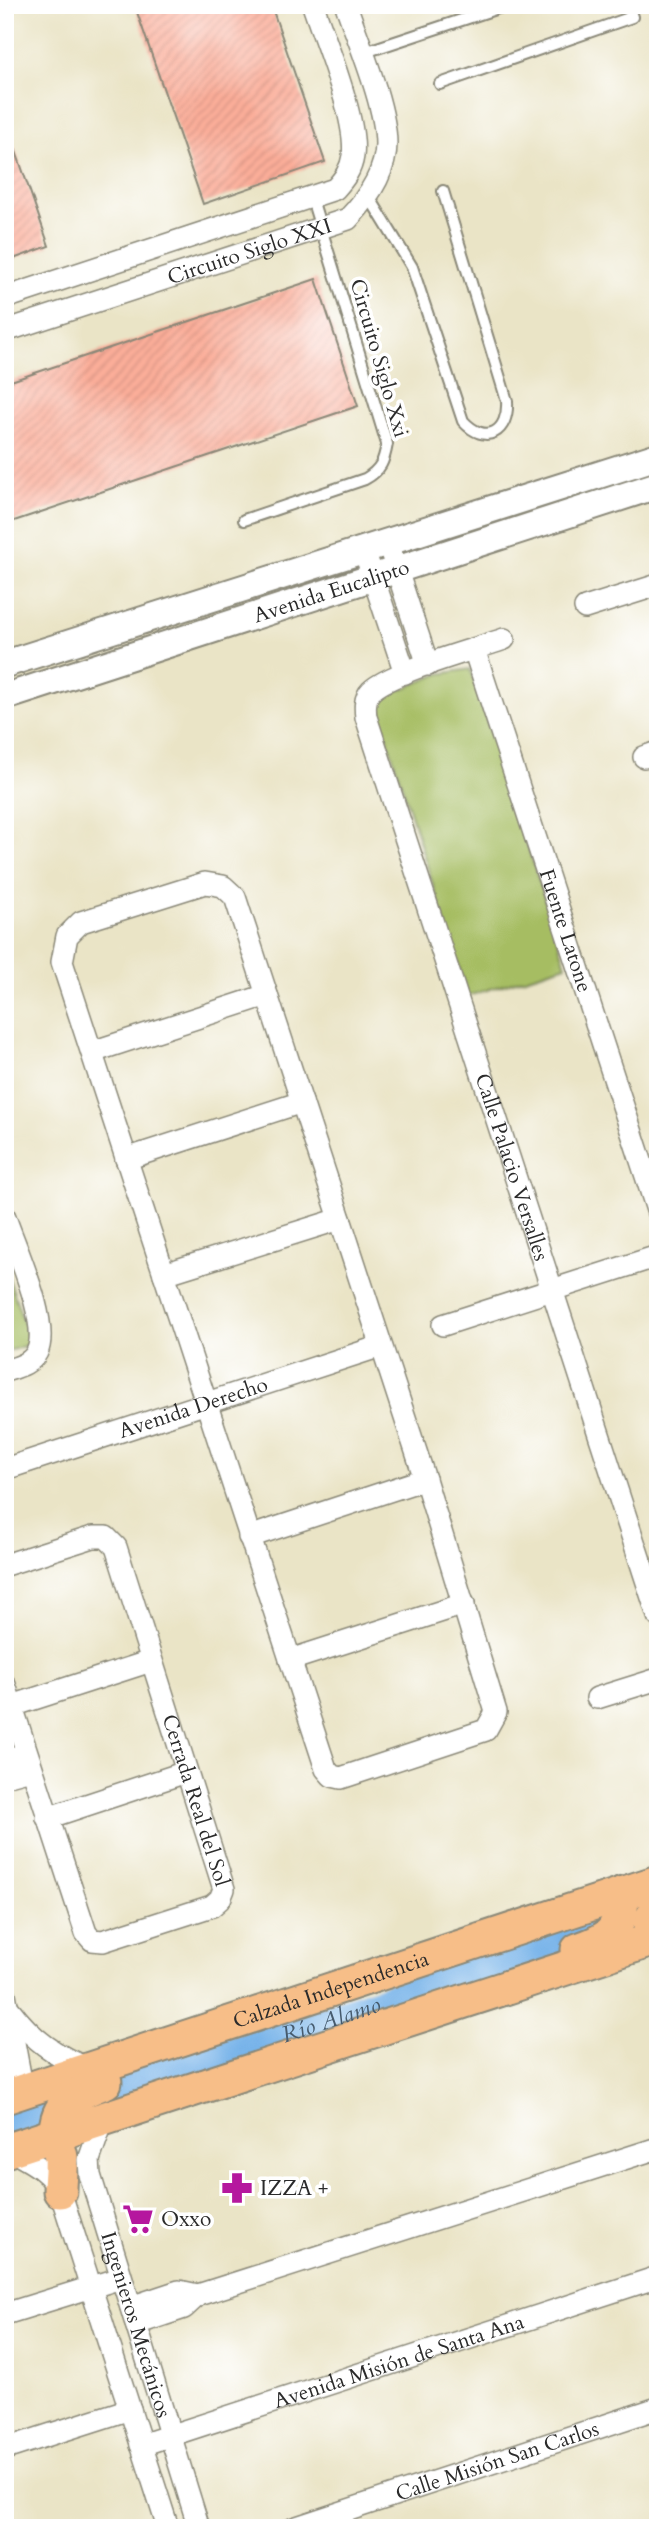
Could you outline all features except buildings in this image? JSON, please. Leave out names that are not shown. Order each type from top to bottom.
[{"type":"main road","name":"Calzada Independencia","points":[[14,2094],[658,1882]]},
{"type":"main road","points":[[481,1996],[486,1985],[497,1977],[606,1940],[620,1917],[623,1893]]},
{"type":"main road","points":[[7,2151],[655,1939],[650,1921],[658,1908]]},
{"type":"main road","points":[[60,2191],[61,2157],[56,2135],[66,2101],[79,2091],[260,2027],[278,2016],[292,2002]]},
{"type":"street","name":"Circuito Siglo XXI","points":[[5,298],[312,199],[335,189],[351,169],[354,147],[349,121],[313,5]]},
{"type":"street","name":"Circuito Siglo XXI","points":[[5,331],[348,219],[368,195],[382,166],[386,145],[380,108],[346,5]]},
{"type":"street","points":[[81,273],[92,304]]},
{"type":"street","name":"Avenida Eucalipto","points":[[5,664],[658,456]]},
{"type":"street","name":"Avenida Eucalipto","points":[[5,697],[658,485]]},
{"type":"street","points":[[376,547],[386,575],[428,665]]},
{"type":"street","points":[[386,575],[405,673],[505,639]]},
{"type":"street","points":[[585,608],[658,585]]},
{"type":"street","name":"Fuente Latone","points":[[474,649],[658,1213]]},
{"type":"street","name":"Calle Palacio Versalles","points":[[405,673],[371,691],[365,707],[366,718],[658,1616]]},
{"type":"street","points":[[205,883],[223,886],[235,897],[464,1604],[496,1712],[493,1722],[486,1730],[341,1778],[331,1776],[326,1769],[92,1052],[62,962],[67,936],[81,922],[205,883]]},
{"type":"street","points":[[92,1052],[267,995]]},
{"type":"street","points":[[126,1158],[302,1102]]},
{"type":"street","points":[[5,1217],[39,1319],[40,1338],[38,1351],[32,1360],[5,1371]]},
{"type":"street","points":[[164,1274],[340,1219]]},
{"type":"street","points":[[443,1325],[658,1256]]},
{"type":"street","name":"Avenida Derecho","points":[[5,1469],[381,1346]]},
{"type":"street","points":[[249,1537],[425,1479]]},
{"type":"street","name":"Cerrada Real del Sol","points":[[5,1565],[93,1536],[106,1537],[116,1547],[224,1889],[220,1899],[212,1906],[103,1941],[92,1940],[86,1933],[5,1685]]},
{"type":"street","points":[[290,1660],[464,1604]]},
{"type":"street","points":[[12,1706],[151,1661]]},
{"type":"street","points":[[597,1698],[658,1679]]},
{"type":"street","points":[[5,1760],[29,1761]]},
{"type":"street","points":[[5,1776],[29,1761]]},
{"type":"street","points":[[47,1818],[186,1772]]},
{"type":"street","points":[[8,2002],[44,2047],[66,2060],[90,2069]]},
{"type":"street","points":[[8,2002],[14,2094]]},
{"type":"street","name":"Ingenieros Mecánicos","points":[[103,2120],[89,2160],[90,2175],[199,2528]]},
{"type":"street","points":[[133,2315],[184,2308],[198,2295],[658,2148]]},
{"type":"street","name":"Ingenieros Mecánicos","points":[[7,2151],[41,2167],[52,2176],[60,2191],[168,2528]]},
{"type":"street","points":[[5,2314],[121,2278]]},
{"type":"street","name":"Avenida Misión de Santa Ana","points":[[141,2445],[656,2285]]},
{"type":"street","name":"Calle Misión San Carlos","points":[[294,2528],[658,2408]]},
{"type":"street","points":[[5,2449],[130,2409]]},
{"type":"lane","points":[[362,53],[507,5]]},
{"type":"lane","points":[[440,84],[632,17],[628,5]]},
{"type":"lane","points":[[368,195],[412,267],[463,421],[473,432],[486,435],[498,431],[508,415],[507,401],[443,191]]},
{"type":"lane","name":"Circuito Siglo Xxi","points":[[244,520],[365,479],[376,473],[384,462],[387,444],[312,199]]},
{"type":"green space","points":[[470,669],[566,965],[468,996],[375,700],[439,674]]},
{"type":"green space","points":[[5,1267],[31,1344],[5,1352]]},
{"type":"waterway","name":"Río Alamo","points":[[5,2126],[606,1929]]},
{"type":"place","name":"IZZA +","points":[[237,2188]]},
{"type":"place","name":"Oxxo","points":[[138,2219]]}]
